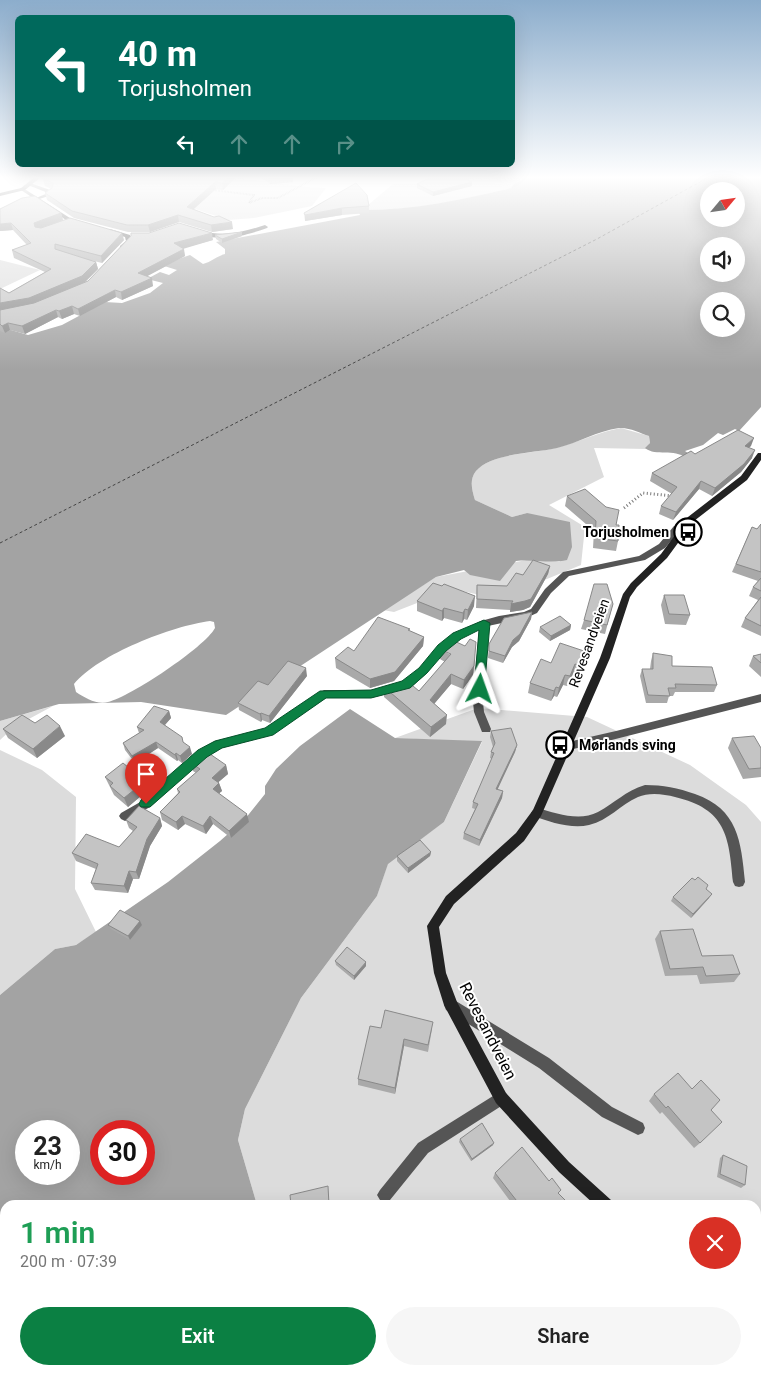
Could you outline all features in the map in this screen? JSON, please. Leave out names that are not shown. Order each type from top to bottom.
[{"type":"main road","name":"Revesandveien","points":[[600,1200],[564,1167],[501,1098],[451,1006],[440,973],[433,926],[450,900],[520,837],[537,813],[605,658],[626,596],[664,556],[684,528],[699,512],[721,498],[744,478],[761,455]]},
{"type":"street","points":[[119,251],[129,241]]},
{"type":"street","points":[[125,816],[146,804],[202,754],[219,744],[268,732],[324,694],[371,694],[406,685],[423,670],[442,648],[457,636],[484,623],[534,611],[548,590],[566,574],[642,558],[662,546],[677,528],[684,528]]},
{"type":"street","points":[[484,623],[478,702],[479,712],[486,729]]},
{"type":"street","points":[[568,746],[626,734],[719,706],[761,698]]},
{"type":"street","points":[[537,813],[569,820],[589,820],[636,793],[647,790],[665,790],[682,794],[707,804],[725,819],[734,842],[739,882]]},
{"type":"street","points":[[451,1006],[544,1063],[607,1112],[638,1128]]},
{"type":"street","points":[[385,1195],[423,1148],[501,1098]]},
{"type":"path","points":[[624,508],[642,493],[676,497]]},
{"type":"shaded area","points":[[700,241],[700,282],[745,282],[745,241],[761,241],[761,407],[739,431],[735,429],[723,435],[718,433],[703,445],[685,451],[691,455],[686,458],[676,453],[649,451],[645,448],[650,443],[649,436],[631,429],[619,428],[557,448],[502,457],[483,465],[472,478],[475,500],[512,517],[527,513],[570,522],[572,547],[567,560],[555,562],[516,561],[500,581],[470,575],[464,570],[436,577],[226,715],[141,702],[104,703],[133,691],[183,658],[197,647],[215,628],[214,622],[210,621],[176,629],[137,643],[100,662],[85,673],[74,684],[76,692],[83,697],[100,703],[59,704],[0,721],[0,331],[11,330],[28,335],[62,325],[105,302],[122,303],[150,293],[163,283],[147,279],[160,272],[169,275],[177,270],[161,265],[190,255],[203,264],[225,254],[225,249],[216,242]]},
{"type":"shaded area","points":[[0,260],[40,270],[0,289]]},
{"type":"shaded area","points":[[621,428],[649,436],[650,443],[647,449],[594,448],[604,477],[549,505],[585,527],[581,565],[498,599],[453,589],[394,612],[383,610],[436,577],[532,559],[560,562],[527,513],[512,517],[475,500],[472,478],[476,471],[492,460],[515,454],[559,447]]},
{"type":"shaded area","points":[[53,706],[14,727],[0,740],[0,721]]},
{"type":"shaded area","points":[[478,708],[587,717],[690,765],[746,805],[761,822],[761,1200],[256,1200],[238,1140],[245,1109],[301,998],[377,896],[388,863],[444,822],[482,742],[395,738]]},
{"type":"shaded area","points":[[350,709],[395,738],[482,741],[444,822],[388,864],[377,896],[301,998],[245,1109],[238,1140],[256,1200],[0,1200],[0,995],[55,949],[76,945],[168,882],[220,841],[245,819],[265,794],[265,786],[276,769],[300,746]]},
{"type":"shaded area","points":[[0,750],[42,770],[76,797],[75,889],[96,932],[76,945],[55,949],[0,995]]},
{"type":"building","points":[[29,241],[115,241],[101,256],[55,244],[55,249],[96,262],[82,276],[29,298],[0,303],[0,288],[9,293],[51,269],[12,250],[31,243]]},
{"type":"building","points":[[126,241],[181,241],[174,243],[184,249],[138,273],[152,278],[121,292],[115,290],[78,309],[72,306],[59,311],[56,310],[22,326],[8,323],[2,326],[0,324],[0,310],[34,303],[88,281]]},
{"type":"building","points":[[738,430],[754,438],[745,446],[755,450],[744,464],[715,488],[701,481],[676,512],[661,506],[677,487],[652,473],[691,451],[695,454]]},
{"type":"building","points":[[585,489],[606,507],[619,510],[616,525],[619,525],[618,541],[595,538],[596,521],[567,496]]},
{"type":"building","points":[[761,524],[761,572],[736,564],[752,527],[757,529]]},
{"type":"building","points":[[533,560],[550,566],[531,599],[511,604],[513,601],[477,599],[477,585],[507,586],[516,573],[523,575]]},
{"type":"building","points":[[761,578],[761,591],[753,587]]},
{"type":"building","points":[[433,583],[442,586],[444,584],[475,596],[468,610],[465,609],[463,613],[444,608],[442,611],[417,601]]},
{"type":"building","points":[[594,584],[607,584],[613,604],[607,625],[584,620]]},
{"type":"building","points":[[664,595],[684,595],[690,615],[669,614]]},
{"type":"building","points":[[761,597],[761,626],[745,618]]},
{"type":"building","points":[[532,612],[520,634],[513,640],[505,656],[489,651],[489,644],[504,618]]},
{"type":"building","points":[[560,616],[571,625],[551,636],[540,627]]},
{"type":"building","points":[[378,617],[410,629],[408,630],[424,637],[395,672],[370,679],[335,658],[348,647],[354,651]]},
{"type":"building","points":[[450,639],[465,646],[470,639],[476,642],[474,666],[464,680],[451,674],[430,700],[447,715],[431,727],[384,687],[407,681],[419,691],[451,654],[441,650]]},
{"type":"building","points":[[560,643],[587,652],[581,666],[575,664],[570,676],[565,675],[559,688],[556,687],[554,691],[530,683],[541,659],[551,663]]},
{"type":"building","points":[[653,653],[672,656],[672,666],[712,667],[717,685],[675,684],[676,688],[668,688],[670,696],[648,695],[642,669],[653,669]]},
{"type":"building","points":[[761,654],[761,663],[753,656]]},
{"type":"building","points":[[288,661],[306,668],[269,716],[260,714],[238,703],[258,681],[268,685]]},
{"type":"building","points":[[154,706],[169,711],[160,722],[182,737],[183,742],[190,747],[180,756],[176,753],[175,755],[156,742],[132,756],[123,743],[144,730],[137,727]]},
{"type":"building","points":[[22,715],[35,723],[47,715],[60,726],[33,749],[3,729]]},
{"type":"building","points":[[511,728],[517,745],[496,789],[503,791],[480,840],[464,833],[478,804],[473,802],[494,753],[491,752],[495,743],[491,731]]},
{"type":"building","points":[[754,736],[761,748],[761,768],[749,769],[732,738]]},
{"type":"building","points":[[201,753],[207,757],[210,754],[226,765],[212,778],[219,783],[213,789],[247,814],[229,831],[210,816],[203,826],[182,816],[176,822],[160,812],[180,792],[177,789],[200,769],[191,763]]},
{"type":"building","points":[[123,763],[145,781],[124,798],[110,786],[113,783],[105,777]]},
{"type":"building","points":[[139,806],[160,818],[147,839],[136,872],[129,871],[124,886],[91,883],[98,864],[72,853],[86,834],[119,847],[137,827],[126,820]]},
{"type":"building","points":[[420,840],[431,852],[408,868],[397,856]]},
{"type":"building","points":[[698,877],[708,885],[706,889],[712,894],[693,914],[673,897],[692,878],[695,880]]},
{"type":"building","points":[[120,910],[140,921],[128,936],[108,925]]},
{"type":"building","points":[[693,929],[702,956],[733,955],[740,974],[706,976],[703,967],[670,969],[660,931]]},
{"type":"building","points":[[347,947],[366,962],[354,976],[335,961]]},
{"type":"building","points":[[385,1010],[433,1022],[428,1045],[404,1039],[395,1088],[358,1079],[370,1026],[381,1028]]},
{"type":"building","points":[[678,1073],[692,1089],[701,1080],[720,1100],[711,1110],[722,1122],[700,1143],[668,1106],[666,1108],[654,1094]]},
{"type":"building","points":[[482,1123],[494,1143],[472,1159],[460,1139]]},
{"type":"building","points":[[522,1147],[549,1181],[552,1178],[561,1190],[558,1193],[565,1200],[516,1200],[495,1173]]},
{"type":"building","points":[[723,1155],[747,1166],[745,1185],[720,1174]]},
{"type":"building","points":[[328,1186],[329,1200],[290,1200],[290,1195]]},
{"type":"ferry route","points":[[0,543],[593,241]]},
{"type":"place","name":"Torjusholmen","points":[[688,532]]},
{"type":"place","name":"Mørlands sving","points":[[560,745]]},
{"type":"route","points":[[146,804],[202,754],[219,744],[235,742],[268,732],[324,694],[335,692],[371,694],[406,685],[423,670],[442,648],[457,636],[484,623],[480,689]]}]
